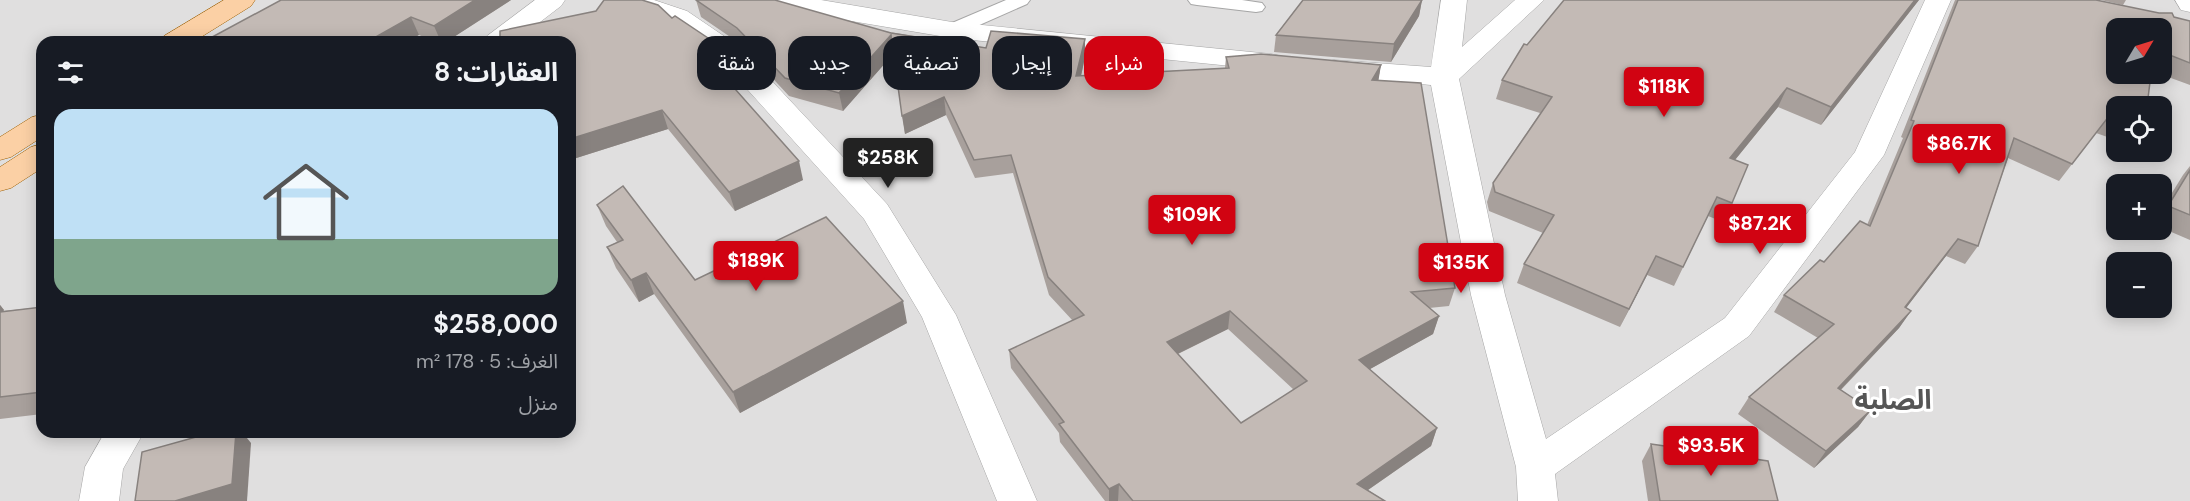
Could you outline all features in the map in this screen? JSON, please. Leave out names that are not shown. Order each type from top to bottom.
[{"type":"main road","points":[[187,36],[252,6]]},
{"type":"main road","points":[[222,36],[252,6]]},
{"type":"main road","points":[[0,181],[21,140]]},
{"type":"street","points":[[505,36],[552,0]]},
{"type":"street","points":[[628,0],[678,17],[730,53],[876,212],[939,315],[1017,501]]},
{"type":"street","points":[[774,0],[893,11],[952,30],[1299,65],[1444,77],[1531,0]]},
{"type":"street","points":[[1454,0],[1444,77],[1488,295],[1535,467],[1538,501]]},
{"type":"street","points":[[1535,467],[1737,327],[1869,154],[1938,0]]},
{"type":"street","points":[[2188,0],[2190,4]]},
{"type":"street","points":[[99,501],[104,467],[121,438]]},
{"type":"lane","points":[[952,30],[1021,0]]},
{"type":"lane","points":[[1197,0],[1256,7]]},
{"type":"shaded area","points":[[0,0],[2190,0],[2190,501],[0,501]]},
{"type":"building","points":[[281,0],[475,0],[434,26],[411,17],[378,36],[214,36]]},
{"type":"building","points":[[604,0],[642,0],[658,5],[672,18],[675,16],[705,36],[697,36],[697,90],[736,90],[799,161],[729,192],[662,110],[576,137],[576,36],[500,36],[500,31],[596,11]]},
{"type":"building","points":[[696,0],[775,0],[891,33],[910,36],[883,36],[883,44],[871,57],[871,36],[788,36],[788,79],[776,69],[776,36],[745,36],[737,28]]},
{"type":"building","points":[[1303,0],[1422,0],[1394,44],[1276,35]]},
{"type":"building","points":[[1564,0],[1915,0],[1831,107],[1787,88],[1730,158],[1748,165],[1732,203],[1717,197],[1683,267],[1656,256],[1629,309],[1524,264],[1554,215],[1495,192],[1493,183],[1552,97],[1502,80],[1524,44],[1527,45]]},
{"type":"building","points":[[1958,0],[2096,0],[2159,13],[2172,13],[2174,17],[2190,21],[2190,63],[2172,56],[2172,18],[2106,18],[2106,84],[2150,84],[2148,96],[2106,96],[2106,120],[2072,164],[2014,138],[1978,246],[1958,239],[1905,307],[1911,311],[1838,388],[1871,410],[1826,451],[1749,397],[1834,324],[1784,295],[1820,260],[1824,262],[1860,221],[1870,226],[1914,121],[1911,120]]},
{"type":"building","points":[[991,31],[1050,36],[992,36],[992,90],[1072,90],[1072,38],[1084,39],[1076,76],[1084,76],[1084,90],[1164,90],[1164,71],[1229,68],[1226,57],[1261,54],[1381,65],[1372,80],[1421,83],[1455,288],[1411,292],[1439,316],[1359,360],[1437,428],[1357,484],[1385,501],[1133,501],[1119,484],[1109,489],[1059,424],[1064,422],[1009,350],[1084,315],[1048,277],[1011,155],[974,160],[944,97],[902,116],[898,90],[980,90],[980,47],[986,48]],"holes":[[[1230,311],[1307,381],[1241,423],[1167,342]]]},
{"type":"building","points":[[2190,170],[2190,215],[2172,208],[2172,199]]},
{"type":"building","points":[[623,186],[695,280],[826,217],[903,301],[733,392],[646,273],[631,280],[607,247],[623,240],[597,205]]},
{"type":"building","points":[[36,308],[36,393],[0,397],[0,312]]},
{"type":"building","points":[[192,438],[236,438],[232,484],[175,501],[135,501],[142,452]]},
{"type":"building","points":[[1651,444],[1768,461],[1778,501],[1660,501]]},
{"type":"district","name":"الصلبة","points":[[1893,399]]}]
